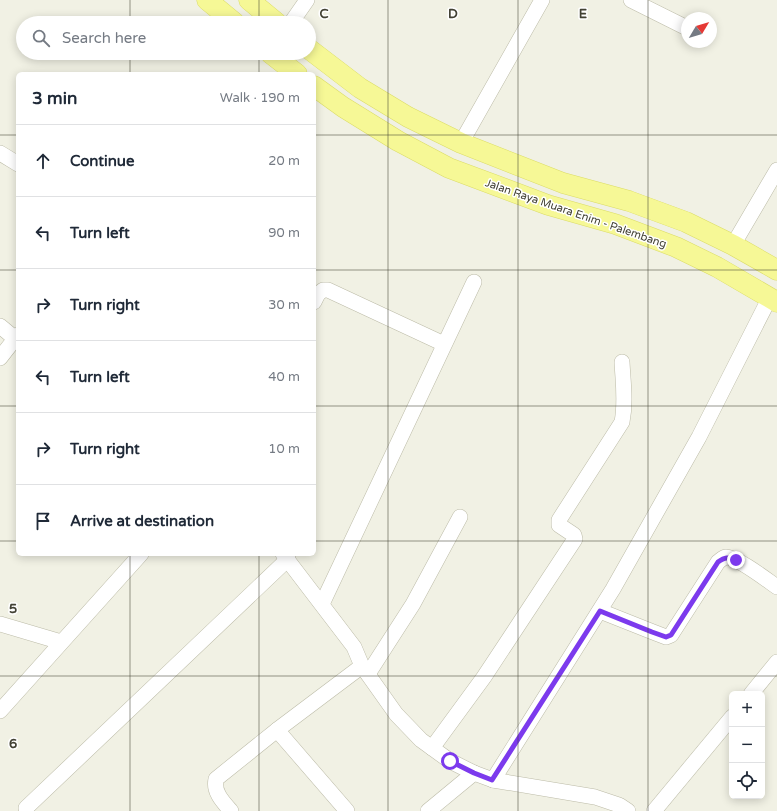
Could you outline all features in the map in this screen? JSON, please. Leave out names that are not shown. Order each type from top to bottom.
[{"type":"main road","points":[[207,0],[226,16]]},
{"type":"main road","points":[[249,0],[268,16]]},
{"type":"main road","points":[[316,54],[360,88],[408,117],[461,143],[563,183],[629,201],[679,220],[733,245],[777,270]]},
{"type":"main road","points":[[279,60],[294,72]]},
{"type":"main road","name":"Jalan Raya Muara Enim - Palembang","points":[[316,87],[343,107],[392,137],[449,168],[548,206],[615,224],[676,247],[717,267],[773,300]]},
{"type":"street","points":[[296,16],[307,0]]},
{"type":"street","points":[[461,143],[542,0]]},
{"type":"street","points":[[630,0],[681,25]]},
{"type":"street","points":[[0,153],[16,163]]},
{"type":"street","points":[[733,245],[777,170]]},
{"type":"street","points":[[322,604],[474,282]]},
{"type":"street","points":[[316,298],[323,290],[328,290],[444,344]]},
{"type":"street","points":[[492,780],[613,589],[699,437],[773,300]]},
{"type":"street","points":[[0,326],[16,338]]},
{"type":"street","points":[[0,358],[16,340]]},
{"type":"street","points":[[432,748],[484,677],[575,539],[574,535],[559,525],[559,520],[622,422],[624,412],[622,362]]},
{"type":"street","points":[[224,809],[214,785],[216,779],[277,730],[365,670],[413,604],[460,517]]},
{"type":"street","points":[[0,711],[139,556]]},
{"type":"street","points":[[26,808],[286,557],[354,647],[365,670],[396,714],[421,740],[450,761],[492,780],[595,797],[619,805],[628,811]]},
{"type":"street","points":[[600,611],[666,637],[671,635],[718,562],[727,557],[736,560],[777,587]]},
{"type":"street","points":[[0,624],[61,642]]},
{"type":"street","points":[[753,691],[777,662]]},
{"type":"street","points":[[654,811],[729,721]]},
{"type":"street","points":[[277,730],[347,811]]},
{"type":"street","points":[[428,811],[474,773]]},
{"type":"route","points":[[450,761],[492,780],[600,611],[666,637],[671,635],[676,630],[688,608],[718,562],[727,557],[736,560]]}]
